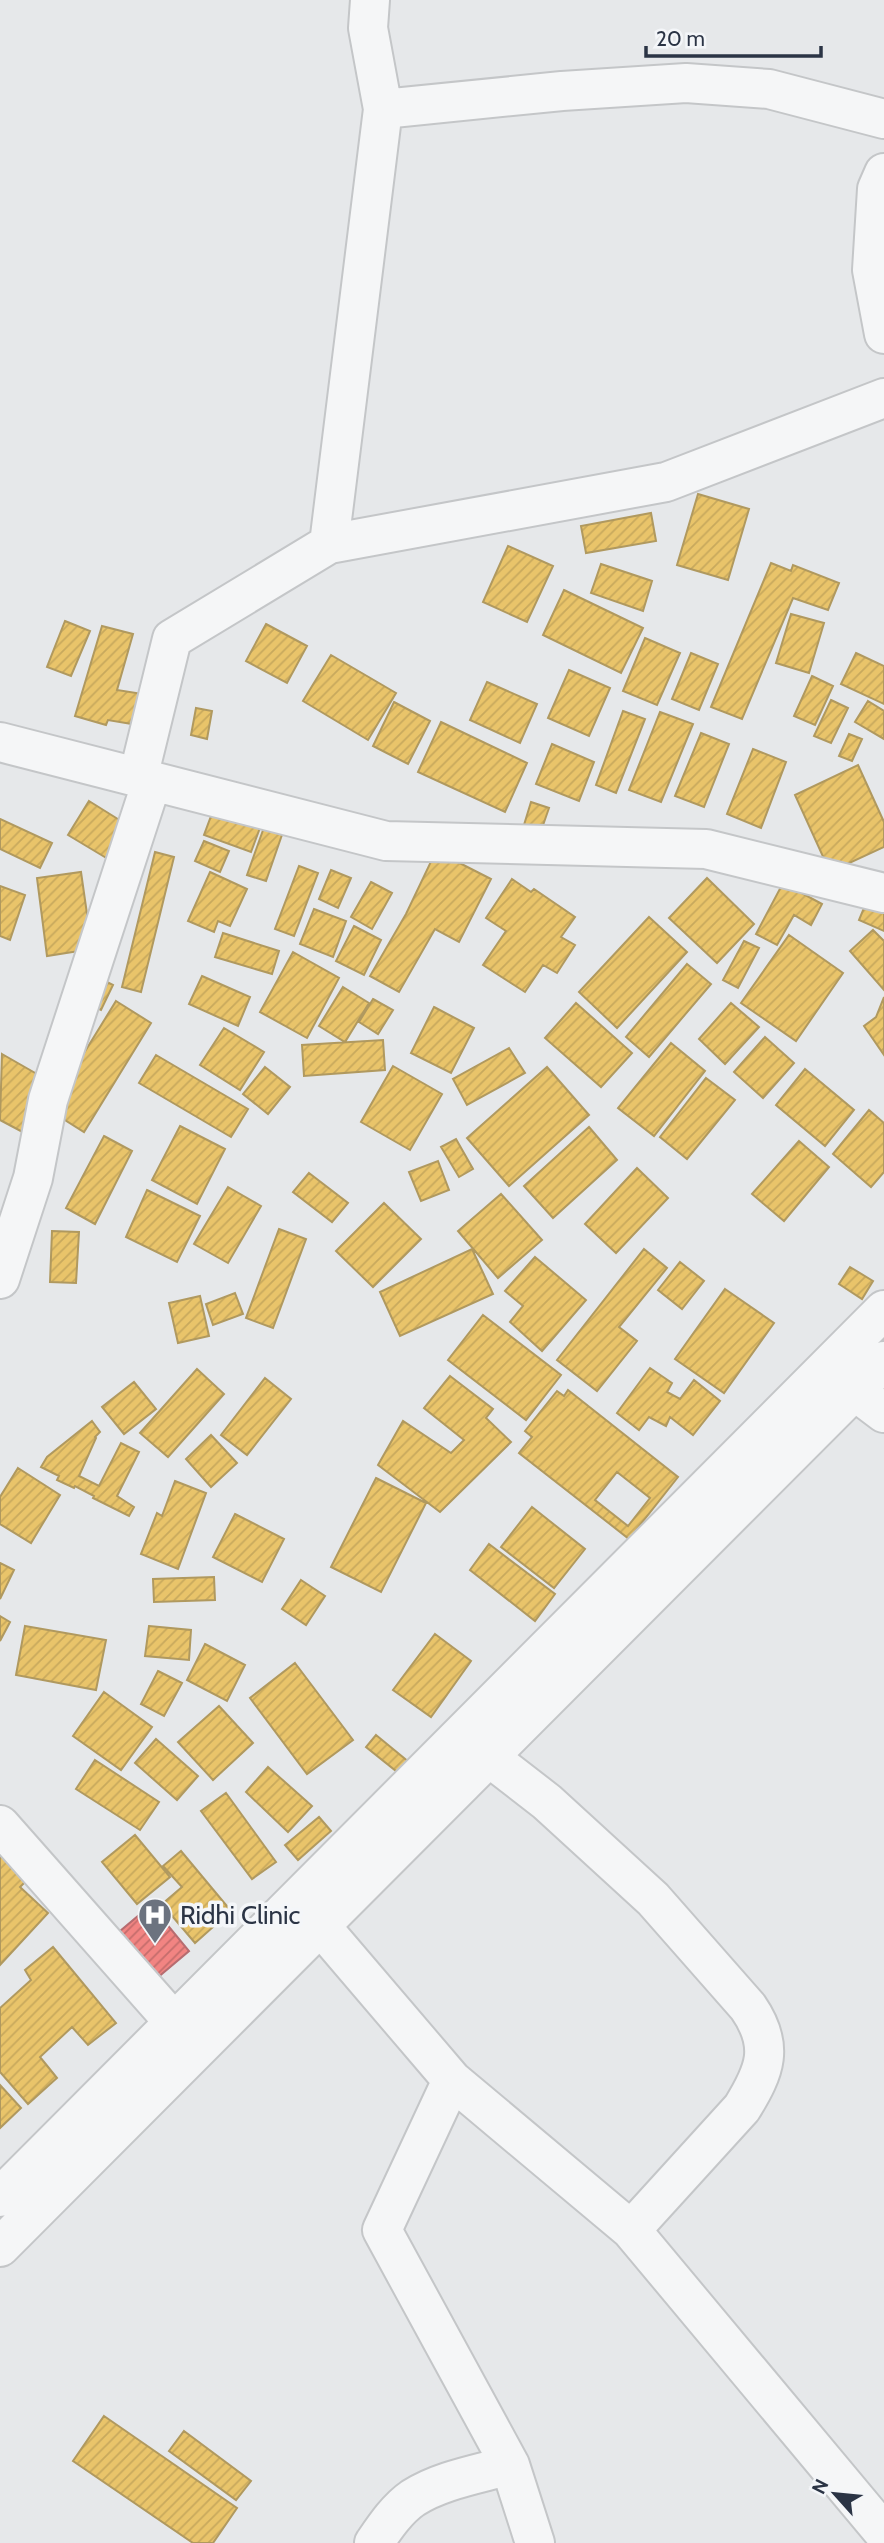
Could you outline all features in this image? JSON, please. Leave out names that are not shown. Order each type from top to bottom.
[{"type":"street","points":[[329,544],[383,109],[368,28],[370,0]]},
{"type":"street","points":[[383,109],[562,91],[687,83],[769,89],[884,119]]},
{"type":"street","points":[[884,173],[877,190],[872,270],[884,334]]},
{"type":"street","points":[[0,1279],[33,1178],[48,1100],[145,779],[172,639],[329,544],[666,482],[884,398]]},
{"type":"street","points":[[0,742],[386,841],[706,849],[884,893]]},
{"type":"street","points":[[0,2247],[309,1913],[855,1391],[884,1310]]},
{"type":"street","points":[[0,2197],[174,2022],[309,1913],[489,1756],[884,1361]]},
{"type":"street","points":[[489,1756],[547,1802],[653,1899],[748,2007],[758,2022],[766,2045],[763,2067],[742,2108],[631,2230]]},
{"type":"street","points":[[0,1825],[174,2022]]},
{"type":"street","points":[[309,1913],[452,2080],[631,2230],[884,2533]]},
{"type":"street","points":[[452,2080],[382,2230],[510,2465],[535,2543]]},
{"type":"street","points":[[374,2543],[388,2522],[412,2498],[441,2485],[510,2465]]},
{"type":"building: Homes","points":[[698,494],[749,509],[728,580],[677,565]]},
{"type":"building: Homes","points":[[651,513],[656,541],[586,553],[581,526]]},
{"type":"building: Homes","points":[[508,546],[553,566],[527,622],[483,602]]},
{"type":"building: Homes","points":[[771,563],[791,571],[793,565],[839,583],[828,610],[793,598],[742,719],[711,707]]},
{"type":"building: Homes","points":[[601,564],[652,581],[643,611],[591,593]]},
{"type":"building: Homes","points":[[564,590],[643,628],[621,673],[543,635]]},
{"type":"building: Homes","points":[[791,614],[824,623],[809,673],[776,663]]},
{"type":"building: Homes","points":[[65,621],[90,631],[71,676],[47,667]]},
{"type":"building: Homes","points":[[266,624],[307,646],[287,683],[246,661]]},
{"type":"building: Homes","points":[[102,626],[133,634],[117,690],[149,695],[144,726],[108,720],[106,725],[75,716]]},
{"type":"building: Homes","points":[[645,638],[680,653],[657,705],[623,691]]},
{"type":"building: Homes","points":[[691,653],[718,664],[699,710],[672,699]]},
{"type":"building: Homes","points":[[856,653],[884,666],[884,704],[841,684]]},
{"type":"building: Homes","points":[[331,655],[396,693],[368,740],[303,701]]},
{"type":"building: Homes","points":[[569,670],[610,688],[589,736],[548,718]]},
{"type":"building: Homes","points":[[812,676],[833,686],[815,725],[794,716]]},
{"type":"building: Homes","points":[[487,682],[537,704],[520,743],[470,720]]},
{"type":"building: Homes","points":[[831,700],[848,708],[831,743],[814,736]]},
{"type":"building: Homes","points":[[868,701],[884,711],[884,739],[855,722]]},
{"type":"building: Homes","points":[[394,702],[430,721],[408,764],[373,746]]},
{"type":"building: Homes","points":[[196,708],[212,711],[207,739],[191,735]]},
{"type":"building: Homes","points":[[623,711],[645,719],[616,793],[596,785]]},
{"type":"building: Homes","points":[[660,712],[693,724],[661,802],[629,790]]},
{"type":"building: Homes","points":[[441,722],[527,763],[505,812],[418,772]]},
{"type":"building: Homes","points":[[701,733],[729,744],[704,807],[675,796]]},
{"type":"building: Homes","points":[[849,734],[862,739],[852,761],[839,756]]},
{"type":"building: Homes","points":[[552,744],[594,762],[579,801],[536,784]]},
{"type":"building: Homes","points":[[753,749],[786,762],[761,828],[727,814]]},
{"type":"building: Homes","points":[[858,765],[884,822],[884,847],[830,872],[795,795]]},
{"type":"building: Homes","points":[[217,800],[264,817],[251,852],[204,835]]},
{"type":"building: Homes","points":[[89,801],[129,826],[108,859],[68,835]]},
{"type":"building: Homes","points":[[531,802],[549,808],[541,831],[524,825]]},
{"type":"building: Homes","points":[[0,819],[52,843],[40,868],[0,849]]},
{"type":"building: Homes","points":[[267,819],[285,826],[266,881],[247,875]]},
{"type":"building: Homes","points":[[204,841],[229,851],[220,872],[195,861]]},
{"type":"building: Homes","points":[[436,851],[491,879],[459,942],[435,929],[399,992],[370,976],[406,914]]},
{"type":"building: Homes","points":[[155,852],[174,857],[141,992],[122,987]]},
{"type":"building: Homes","points":[[299,866],[318,873],[294,936],[275,929]]},
{"type":"building: Homes","points":[[331,870],[351,878],[338,908],[319,899]]},
{"type":"building: Homes","points":[[81,872],[92,949],[47,956],[37,878]]},
{"type":"building: Homes","points":[[210,872],[247,889],[230,926],[218,921],[214,932],[188,921]]},
{"type":"building: Homes","points":[[707,878],[754,924],[717,963],[669,918]]},
{"type":"building: Homes","points":[[512,879],[531,892],[534,889],[575,917],[561,937],[575,945],[557,973],[543,965],[525,992],[483,965],[506,931],[486,918]]},
{"type":"building: Homes","points":[[371,882],[392,893],[372,929],[351,917]]},
{"type":"building: Homes","points":[[783,883],[822,904],[811,925],[794,915],[777,945],[756,934]]},
{"type":"building: Homes","points":[[0,886],[25,895],[10,940],[0,936]]},
{"type":"building: Homes","points":[[866,903],[884,911],[884,931],[859,920]]},
{"type":"building: Homes","points":[[314,909],[346,921],[333,957],[300,944]]},
{"type":"building: Homes","points":[[649,917],[687,952],[617,1028],[579,992]]},
{"type":"building: Homes","points":[[354,926],[381,940],[364,975],[336,961]]},
{"type":"building: Homes","points":[[873,930],[884,941],[884,990],[850,951]]},
{"type":"building: Homes","points":[[223,933],[279,951],[272,974],[215,957]]},
{"type":"building: Homes","points":[[789,935],[843,973],[796,1041],[741,1003]]},
{"type":"building: Homes","points":[[744,941],[759,948],[738,988],[723,980]]},
{"type":"building: Homes","points":[[293,952],[339,978],[307,1038],[260,1012]]},
{"type":"building: Homes","points":[[687,964],[711,984],[649,1057],[626,1037]]},
{"type":"building: Homes","points":[[202,976],[250,997],[238,1026],[189,1004]]},
{"type":"building: Homes","points":[[97,977],[113,985],[101,1010],[86,1003]]},
{"type":"building: Homes","points":[[343,987],[369,1003],[345,1042],[319,1026]]},
{"type":"building: Homes","points":[[884,997],[884,1055],[864,1026],[876,1017]]},
{"type":"building: Homes","points":[[373,999],[393,1010],[378,1034],[359,1022]]},
{"type":"building: Homes","points":[[116,1001],[151,1023],[84,1132],[49,1110]]},
{"type":"building: Homes","points":[[576,1003],[632,1053],[601,1087],[545,1038]]},
{"type":"building: Homes","points":[[731,1003],[759,1027],[725,1064],[699,1039]]},
{"type":"building: Homes","points":[[434,1007],[474,1028],[451,1073],[411,1053]]},
{"type":"building: Homes","points":[[224,1028],[264,1052],[240,1090],[200,1065]]},
{"type":"building: Homes","points":[[765,1037],[794,1063],[763,1098],[734,1072]]},
{"type":"building: Homes","points":[[383,1040],[385,1070],[304,1076],[302,1045]]},
{"type":"building: Homes","points":[[671,1043],[705,1071],[654,1136],[618,1108]]},
{"type":"building: Homes","points":[[509,1048],[525,1073],[467,1105],[453,1079]]},
{"type":"building: Homes","points":[[2,1054],[49,1081],[32,1137],[0,1120]]},
{"type":"building: Homes","points":[[156,1055],[248,1109],[231,1137],[139,1083]]},
{"type":"building: Homes","points":[[393,1066],[442,1094],[410,1150],[361,1122]]},
{"type":"building: Homes","points":[[265,1067],[290,1087],[268,1114],[243,1094]]},
{"type":"building: Homes","points":[[547,1067],[589,1115],[509,1186],[467,1138]]},
{"type":"building: Homes","points":[[805,1069],[854,1110],[825,1146],[776,1105]]},
{"type":"building: Homes","points":[[706,1078],[735,1100],[687,1159],[660,1137]]},
{"type":"building: Homes","points":[[869,1110],[884,1123],[884,1172],[871,1187],[833,1154]]},
{"type":"building: Homes","points":[[180,1126],[225,1149],[197,1204],[152,1180]]},
{"type":"building: Homes","points":[[589,1127],[617,1160],[553,1218],[524,1186]]},
{"type":"building: Homes","points":[[104,1136],[132,1151],[95,1224],[66,1208]]},
{"type":"building: Homes","points":[[456,1139],[473,1169],[459,1177],[441,1147]]},
{"type":"building: Homes","points":[[799,1141],[829,1167],[784,1221],[752,1194]]},
{"type":"building: Homes","points":[[438,1161],[449,1190],[421,1201],[409,1172]]},
{"type":"building: Homes","points":[[637,1168],[668,1198],[616,1253],[585,1224]]},
{"type":"building: Homes","points":[[309,1173],[348,1203],[332,1222],[293,1192]]},
{"type":"building: Homes","points":[[228,1187],[261,1206],[228,1263],[194,1244]]},
{"type":"building: Homes","points":[[147,1190],[200,1216],[177,1262],[126,1237]]},
{"type":"building: Homes","points":[[501,1194],[542,1240],[498,1278],[458,1231]]},
{"type":"building: Homes","points":[[384,1203],[421,1239],[373,1287],[336,1251]]},
{"type":"building: Homes","points":[[279,1229],[306,1239],[273,1328],[246,1318]]},
{"type":"building: Homes","points":[[52,1231],[79,1232],[76,1283],[50,1282]]},
{"type":"building: Homes","points":[[472,1249],[493,1294],[400,1336],[380,1292]]},
{"type":"building: Homes","points":[[644,1249],[667,1268],[619,1327],[637,1341],[597,1391],[557,1360]]},
{"type":"building: Homes","points":[[535,1257],[586,1300],[542,1351],[510,1322],[523,1306],[505,1291]]},
{"type":"building: Homes","points":[[680,1262],[704,1281],[682,1309],[658,1290]]},
{"type":"building: Homes","points":[[850,1267],[873,1281],[862,1299],[839,1284]]},
{"type":"building: Homes","points":[[725,1289],[774,1323],[724,1393],[675,1359]]},
{"type":"building: Homes","points":[[235,1293],[243,1314],[213,1325],[206,1304]]},
{"type":"building: Homes","points":[[200,1296],[209,1336],[178,1343],[169,1303]]},
{"type":"building: Homes","points":[[483,1315],[561,1375],[526,1420],[448,1360]]},
{"type":"building: Homes","points":[[650,1368],[672,1383],[667,1392],[680,1399],[694,1380],[720,1401],[693,1435],[670,1417],[666,1426],[649,1417],[639,1430],[617,1413]]},
{"type":"building: Homes","points":[[197,1369],[224,1394],[168,1457],[140,1433]]},
{"type":"building: Homes","points":[[450,1376],[493,1409],[486,1418],[511,1442],[440,1512],[378,1465],[403,1421],[451,1453],[464,1440],[424,1408]]},
{"type":"building: Homes","points":[[265,1378],[291,1399],[247,1455],[221,1435]]},
{"type":"building: Homes","points":[[134,1382],[156,1409],[124,1434],[102,1407]]},
{"type":"building: Homes","points":[[568,1390],[678,1477],[629,1539],[519,1453],[532,1437],[525,1431],[557,1391],[564,1396]],"holes":[[[617,1472],[650,1498],[628,1526],[595,1500]]]},
{"type":"building: Homes","points":[[92,1421],[100,1432],[95,1437],[79,1476],[99,1486],[121,1443],[139,1452],[117,1496],[134,1507],[129,1516],[75,1486],[74,1488],[57,1480],[59,1476],[41,1467],[47,1457]]},
{"type":"building: Homes","points":[[211,1435],[237,1463],[211,1487],[186,1459]]},
{"type":"building: Homes","points":[[18,1468],[60,1495],[31,1543],[0,1524],[0,1497]]},
{"type":"building: Homes","points":[[376,1478],[426,1503],[381,1592],[331,1567]]},
{"type":"building: Homes","points":[[175,1481],[206,1493],[178,1569],[141,1554],[157,1513],[162,1516]]},
{"type":"building: Homes","points":[[532,1507],[585,1549],[554,1588],[501,1547]]},
{"type":"building: Homes","points":[[235,1514],[284,1539],[262,1582],[213,1557]]},
{"type":"building: Homes","points":[[489,1544],[555,1594],[535,1621],[470,1570]]},
{"type":"building: Homes","points":[[0,1563],[14,1570],[0,1599]]},
{"type":"building: Homes","points":[[214,1577],[215,1600],[154,1602],[153,1579]]},
{"type":"building: Homes","points":[[301,1580],[325,1596],[306,1625],[282,1609]]},
{"type":"building: Homes","points":[[0,1616],[10,1622],[0,1641]]},
{"type":"building: Homes","points":[[25,1626],[106,1640],[96,1690],[16,1675]]},
{"type":"building: Homes","points":[[149,1626],[191,1630],[189,1660],[145,1656]]},
{"type":"building: Homes","points":[[435,1634],[471,1661],[431,1717],[393,1690]]},
{"type":"building: Homes","points":[[205,1644],[245,1665],[227,1701],[187,1680]]},
{"type":"building: Homes","points":[[295,1663],[353,1740],[307,1774],[250,1698]]},
{"type":"building: Homes","points":[[158,1671],[182,1683],[164,1716],[141,1704]]},
{"type":"building: Homes","points":[[104,1692],[152,1727],[121,1770],[73,1736]]},
{"type":"building: Homes","points":[[219,1706],[253,1743],[213,1780],[178,1742]]},
{"type":"building: Homes","points":[[376,1735],[410,1763],[401,1775],[366,1747]]},
{"type":"building: Homes","points":[[156,1739],[198,1776],[177,1800],[135,1763]]},
{"type":"building: Homes","points":[[95,1760],[159,1802],[140,1830],[76,1789]]},
{"type":"building: Homes","points":[[268,1767],[312,1806],[288,1832],[246,1792]]},
{"type":"building: Homes","points":[[226,1793],[276,1862],[252,1879],[201,1811]]},
{"type":"building: Homes","points":[[319,1817],[331,1831],[298,1860],[285,1845]]},
{"type":"building: Homes","points":[[135,1835],[170,1877],[137,1904],[102,1862]]},
{"type":"building: Homes","points":[[181,1851],[231,1911],[195,1943],[162,1904],[182,1887],[163,1866]]},
{"type":"building: Homes","points":[[0,1852],[29,1878],[20,1887],[48,1913],[0,1965]]},
{"type":"building: Homes","points":[[53,1947],[116,2023],[88,2045],[72,2027],[40,2057],[57,2078],[28,2104],[0,2072],[0,2008],[31,1980],[25,1970]]},
{"type":"building: Homes","points":[[0,2085],[21,2108],[0,2128]]},
{"type":"building: Homes","points":[[104,2416],[237,2508],[213,2543],[193,2543],[73,2461]]},
{"type":"building: Homes","points":[[184,2431],[251,2481],[236,2500],[169,2451]]},
{"type":"building: Health","points":[[151,1905],[189,1951],[157,1978],[119,1932]]},
{"type":"place","name":"Ridhi Clinic","points":[[155,1945]]}]
